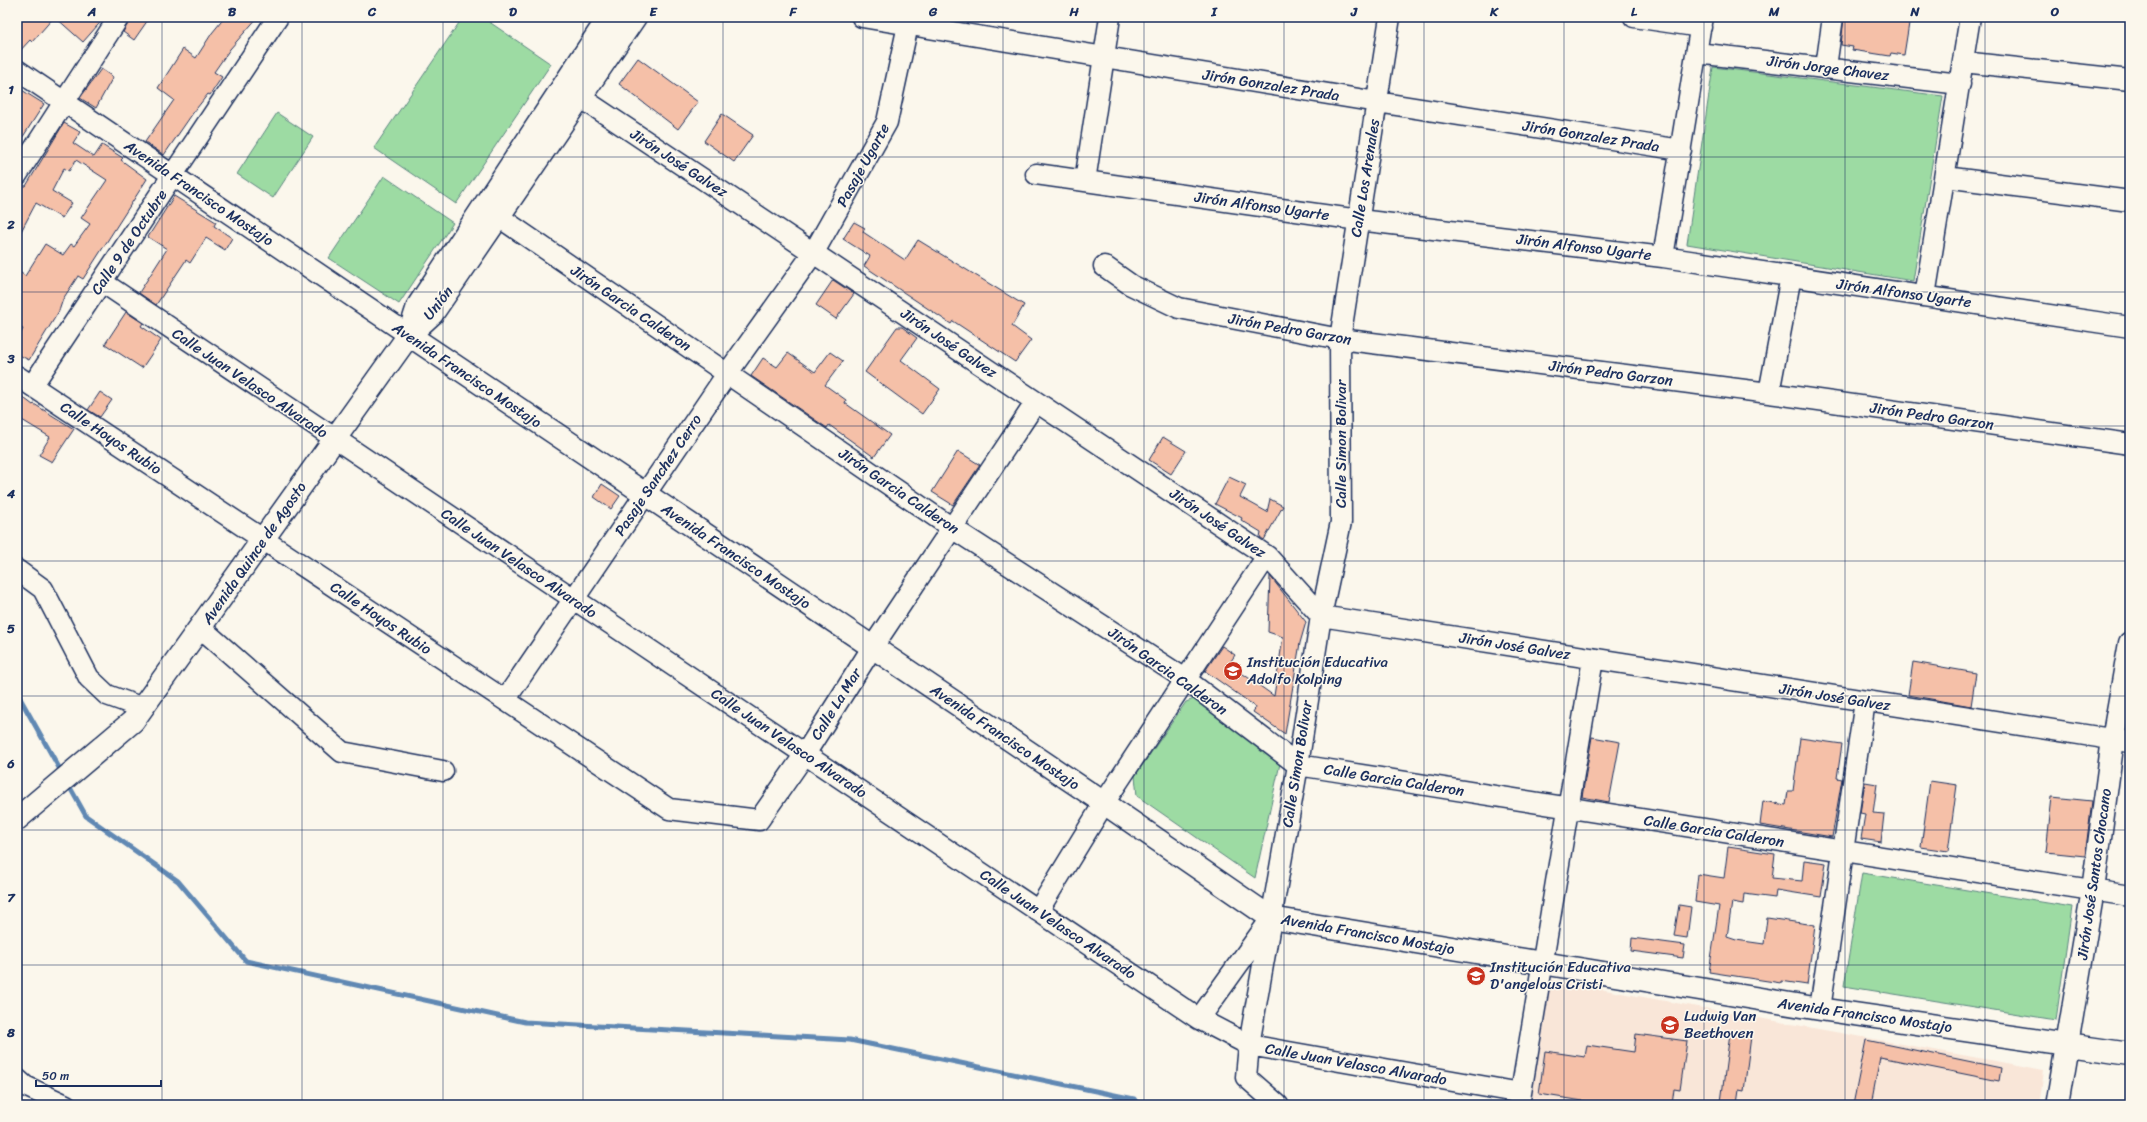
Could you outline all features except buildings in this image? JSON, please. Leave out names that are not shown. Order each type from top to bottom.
[{"type":"street","points":[[17,175],[119,17]]},
{"type":"street","name":"Calle 9 de Octubre","points":[[25,381],[102,282],[278,17]]},
{"type":"street","name":"Unión","points":[[409,335],[418,306],[608,17]]},
{"type":"street","name":"Unión","points":[[409,335],[432,314],[635,17]]},
{"type":"street","name":"Jirón Gonzalez Prada","points":[[862,17],[908,26],[951,25],[1103,58],[1681,150]]},
{"type":"street","points":[[1085,181],[1110,17]]},
{"type":"street","name":"Calle Los Arenales","points":[[1340,339],[1390,17]]},
{"type":"street","points":[[1634,17],[1701,22],[1664,257]]},
{"type":"street","points":[[1826,67],[1833,17]]},
{"type":"street","points":[[1925,296],[1970,17]]},
{"type":"street","name":"Pasaje Ugarte","points":[[814,252],[887,122],[908,26]]},
{"type":"street","name":"Jirón Jorge Chavez","points":[[1696,53],[1826,67],[1960,84]]},
{"type":"street","points":[[1963,62],[2130,80]]},
{"type":"street","name":"Avenida Francisco Mostajo","points":[[17,70],[645,495],[1104,803],[1271,918],[1820,1009],[2130,1054]]},
{"type":"street","name":"Jirón José Galvez","points":[[580,97],[1267,556],[1321,616],[2122,741]]},
{"type":"street","name":"Jirón Alfonso Ugarte","points":[[1036,174],[1359,220],[1664,257],[2130,327]]},
{"type":"street","points":[[1945,177],[2130,201]]},
{"type":"street","name":"Jirón Garcia Calderon","points":[[499,217],[952,528],[1185,679],[1298,765]]},
{"type":"street","name":"Pasaje Sanchez Cerro","points":[[505,700],[727,374],[814,252]]},
{"type":"street","name":"Jirón Pedro Garzon","points":[[1104,266],[1131,286],[1179,308],[1340,339],[1769,393],[2130,444]]},
{"type":"street","points":[[1769,393],[1791,276]]},
{"type":"street","name":"Calle Juan Velasco Alvarado","points":[[102,282],[573,600],[1200,1019],[1248,1046],[1520,1099]]},
{"type":"street","name":"Avenida Quince de Agosto","points":[[17,819],[88,761],[133,721],[144,708],[409,335]]},
{"type":"street","name":"Calle Simon Bolivar","points":[[1278,1105],[1246,1077],[1248,1046],[1298,765],[1321,616],[1341,522],[1340,339]]},
{"type":"street","name":"Calle Hoyos Rubio","points":[[25,381],[669,809],[759,820]]},
{"type":"street","name":"Calle La Mar","points":[[759,820],[805,754],[872,648],[1036,402]]},
{"type":"street","points":[[1038,911],[1104,803],[1267,556]]},
{"type":"street","points":[[17,570],[43,589],[89,678],[107,695],[144,708]]},
{"type":"street","points":[[201,628],[342,752],[443,771]]},
{"type":"street","name":"Jirón José Santos Chocano","points":[[2056,1105],[2122,741],[2130,643]]},
{"type":"street","points":[[1520,1099],[1593,659]]},
{"type":"street","points":[[1820,1009],[1865,701]]},
{"type":"street","name":"Calle Garcia Calderon","points":[[1298,765],[2130,896]]},
{"type":"street","points":[[1200,1019],[1271,918]]},
{"type":"street","points":[[17,1079],[24,1086],[66,1105]]},
{"type":"shaded area","name":"Ludwig Van Beethoven","points":[[1550,980],[2044,1070],[2039,1105],[1529,1105]]},
{"type":"green space","points":[[463,17],[482,17],[551,64],[456,204],[374,148]]},
{"type":"green space","points":[[1713,67],[1943,96],[1913,281],[1687,244]]},
{"type":"green space","points":[[277,113],[313,137],[273,198],[237,174]]},
{"type":"green space","points":[[384,176],[453,223],[399,304],[329,258]]},
{"type":"green space","points":[[1199,697],[1281,759],[1255,878],[1137,796],[1135,776],[1186,702]]},
{"type":"green space","points":[[1862,873],[2072,907],[2056,1020],[1844,986]]},
{"type":"waterway","points":[[17,693],[62,773]]},
{"type":"waterway","points":[[68,784],[86,816],[178,881],[246,961],[525,1022],[850,1040],[1134,1099],[1138,1105]]},
{"type":"place","name":"Institución Educativa Adolfo Kolping","points":[[1233,671]]},
{"type":"place","name":"Institución Educativa D'angelous Cristi","points":[[1476,976]]},
{"type":"place","name":"Ludwig Van Beethoven","points":[[1670,1025]]}]
